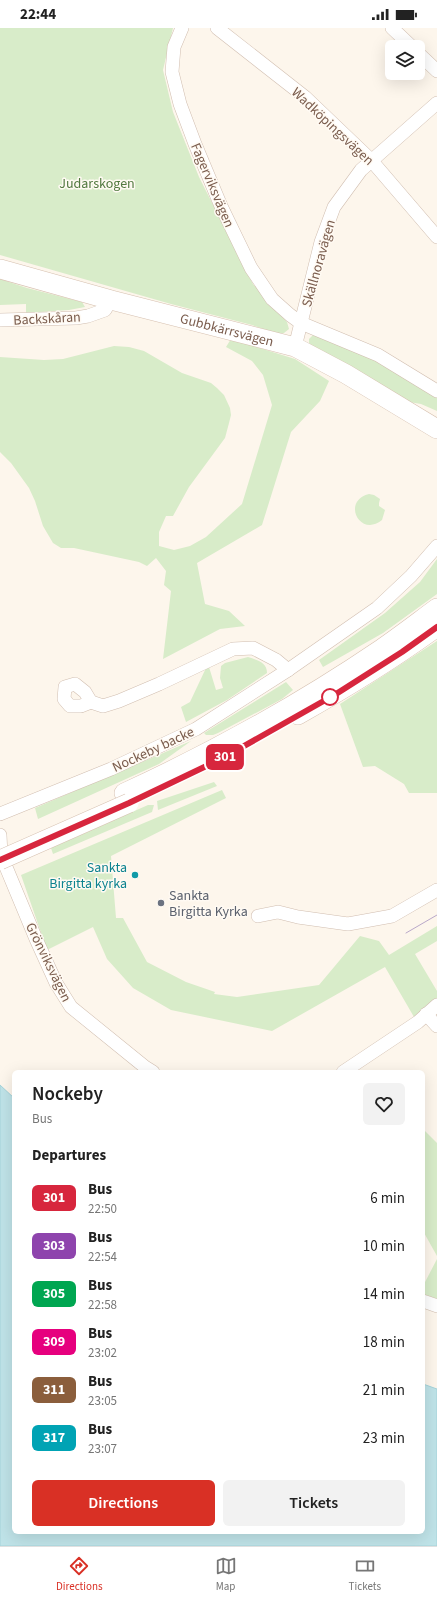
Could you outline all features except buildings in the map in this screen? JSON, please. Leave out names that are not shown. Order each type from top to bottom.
[{"type":"main road","name":"Gubbkärrsvägen","points":[[0,269],[111,300],[295,347],[346,374],[437,429]]},
{"type":"main road","points":[[0,860],[127,798],[175,769],[260,723],[380,650],[437,608]]},
{"type":"main road","points":[[0,849],[221,759],[336,694],[402,652],[437,627]]},
{"type":"street","name":"Fagerviksvägen","points":[[182,28],[174,47],[172,72],[180,104],[221,206],[252,268],[272,299],[301,323],[378,355],[437,391]]},
{"type":"street","name":"Wadköpingsvägen","points":[[217,28],[305,98],[371,160],[437,237]]},
{"type":"street","points":[[392,28],[405,40]]},
{"type":"street","points":[[425,60],[437,71]]},
{"type":"street","name":"Skällnoravägen","points":[[301,323],[321,242],[334,207],[361,170],[437,103]]},
{"type":"street","name":"Backskåran","points":[[0,320],[76,318],[88,316],[105,310],[111,300]]},
{"type":"street","points":[[295,347],[301,323]]},
{"type":"street","name":"Nockeby backe","points":[[4,812],[111,769],[196,729],[288,670],[377,608],[411,576],[437,546]]},
{"type":"street","points":[[91,702],[103,706],[119,701],[233,649],[253,648],[276,660],[288,670]]},
{"type":"street","name":"Grönviksvägen","points":[[0,835],[1,855],[56,983],[71,1008],[150,1070]]},
{"type":"street","points":[[258,916],[278,912],[298,917],[348,924],[392,916],[437,890]]},
{"type":"street","points":[[346,1070],[418,1022],[437,1005]]},
{"type":"street","points":[[426,1014],[437,1026]]},
{"type":"street","points":[[425,1302],[437,1306]]},
{"type":"green space","name":"Judarskogen","points":[[0,28],[173,28],[163,70],[173,112],[199,177],[253,284],[287,322],[289,329],[284,333],[278,334],[252,325],[171,304],[0,255]]},
{"type":"green space","points":[[0,279],[27,288],[82,302],[85,307],[69,310],[26,313],[26,304],[0,305]]},
{"type":"green space","points":[[313,335],[375,359],[437,398],[437,411],[421,404],[409,402],[317,350],[309,343],[309,339]]},
{"type":"green space","points":[[231,339],[295,359],[329,381],[320,401],[291,432],[262,525],[197,563],[205,604],[229,611],[245,626],[220,629],[163,659],[171,591],[164,585],[166,571],[156,558],[147,566],[139,562],[74,548],[61,548],[53,543],[43,526],[29,488],[11,463],[0,452],[0,357],[44,360],[63,359],[114,346],[129,347],[144,351],[182,373],[211,383],[224,395],[230,408],[231,415],[225,438],[189,487],[173,516],[166,516],[159,532],[159,546],[174,550],[190,546],[206,537],[242,504],[272,405],[263,375],[252,361],[226,347]]},
{"type":"green space","points":[[369,494],[380,499],[379,506],[385,510],[382,520],[374,524],[367,525],[361,522],[355,510],[356,504],[361,498]]},
{"type":"green space","points":[[437,559],[437,594],[383,633],[323,667],[319,660],[385,613],[420,582]]},
{"type":"green space","points":[[437,641],[437,793],[409,793],[404,784],[375,766],[363,767],[340,704]]},
{"type":"green space","points":[[248,657],[258,660],[263,664],[267,669],[267,673],[227,700],[186,722],[181,707],[190,702],[206,668],[209,667],[216,690],[223,688],[220,678],[221,666],[225,663]]},
{"type":"green space","points":[[286,682],[293,690],[282,699],[218,733],[206,735],[204,733]]},
{"type":"green space","points":[[191,741],[159,764],[38,819],[35,808]]},
{"type":"green space","points":[[214,782],[217,786],[158,810],[157,801]]},
{"type":"green space","points":[[222,790],[226,798],[111,856],[116,918],[123,918],[147,962],[186,982],[215,992],[214,994],[237,997],[319,985],[360,936],[379,941],[389,955],[437,926],[437,941],[415,954],[437,991],[437,999],[414,1017],[385,967],[272,1031],[171,1010],[133,988],[107,959],[93,927],[47,950],[21,875]]},
{"type":"green space","points":[[148,805],[154,805],[152,812],[53,854],[51,848]]},
{"type":"green space","points":[[425,1131],[437,1143],[437,1256],[425,1235]]},
{"type":"green space","points":[[437,1259],[437,1299],[425,1295],[425,1282]]},
{"type":"water","points":[[0,1085],[12,1096],[12,1534],[425,1534],[425,1385],[437,1389],[437,1546],[0,1546]]},
{"type":"tram line","points":[[406,933],[437,915]]},
{"type":"bus line","name":"301","points":[[0,860],[180,780],[221,759],[336,694],[402,652],[437,627]]},
{"type":"place","name":"Sankta Birgitta kyrka","points":[[135,875]]},
{"type":"place","name":"Sankta Birgitta Kyrka","points":[[161,903]]}]
